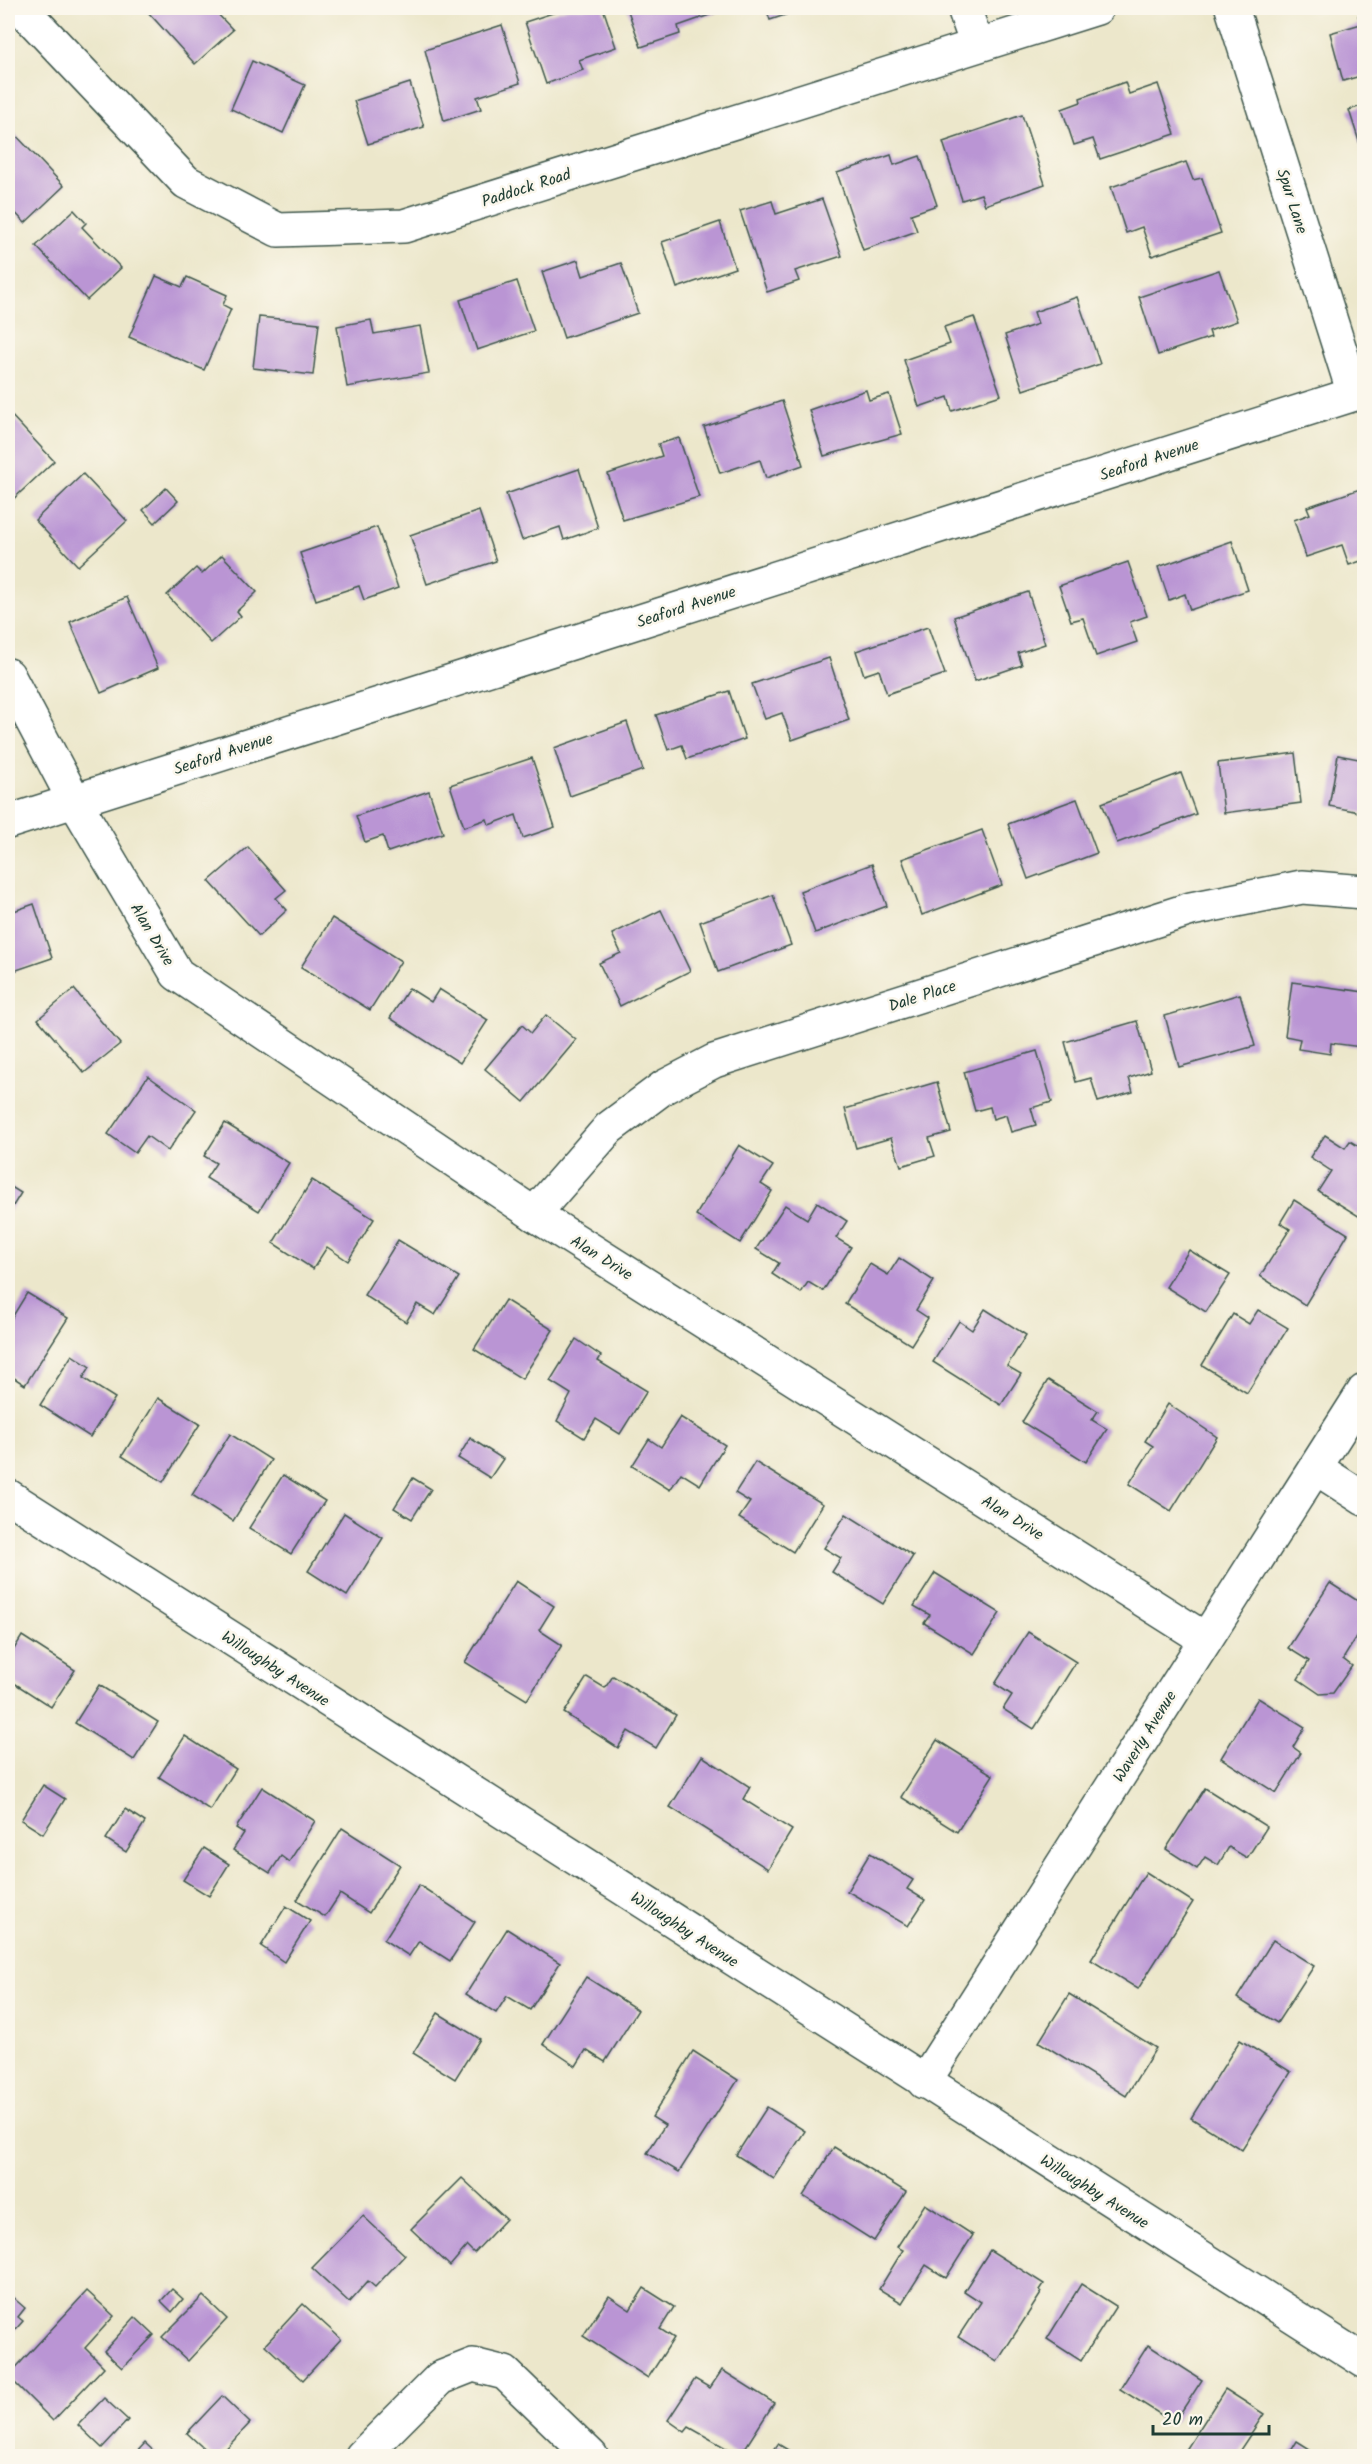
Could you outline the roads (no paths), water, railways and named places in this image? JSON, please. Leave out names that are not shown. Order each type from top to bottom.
[{"type":"street","name":"Paddock Road","points":[[21,8],[186,183],[278,231],[404,226],[1097,8]]},
{"type":"street","points":[[964,8],[977,45]]},
{"type":"street","name":"Spur Lane","points":[[1232,8],[1359,392]]},
{"type":"street","name":"Seaford Avenue","points":[[8,822],[1359,392]]},
{"type":"street","name":"Alan Drive","points":[[8,675],[74,800],[177,974],[534,1214],[1205,1639]]},
{"type":"street","name":"Dale Place","points":[[534,1214],[609,1128],[664,1087],[714,1061],[1191,909],[1302,887],[1365,892]]},
{"type":"street","name":"Waverly Avenue","points":[[924,2082],[1365,1390]]},
{"type":"street","points":[[1316,1468],[1365,1499]]},
{"type":"street","name":"Willoughby Avenue","points":[[8,1496],[1365,2361]]},
{"type":"street","points":[[362,2457],[440,2378],[473,2365],[505,2373],[591,2457]]}]
